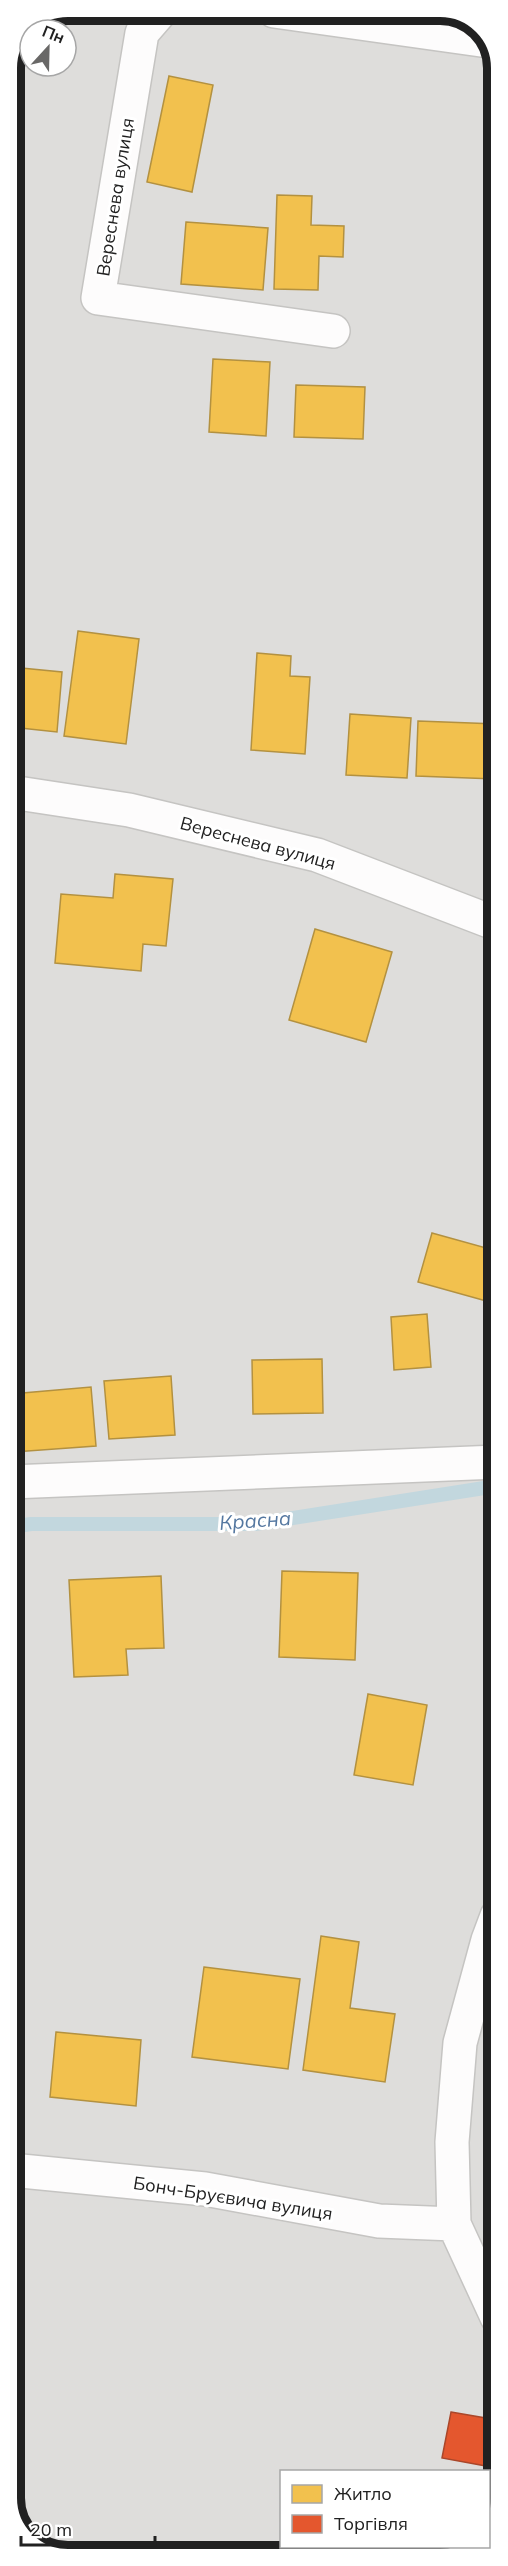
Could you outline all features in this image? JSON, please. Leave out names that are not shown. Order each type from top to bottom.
[{"type":"street","name":"Вереснева вулиця","points":[[152,21],[142,33],[98,298],[333,331]]},
{"type":"street","points":[[345,21],[477,40]]},
{"type":"street","name":"Вереснева вулиця","points":[[21,794],[129,810],[317,855],[487,920]]},
{"type":"street","points":[[21,1482],[487,1462]]},
{"type":"street","points":[[487,1944],[460,2043],[452,2142],[454,2224],[487,2296]]},
{"type":"street","name":"Бонч-Бруєвича вулиця","points":[[21,2171],[205,2189],[379,2221],[454,2224]]},
{"type":"shaded area","points":[[78,21],[449,22],[464,27],[477,39],[487,62],[487,2470],[280,2470],[280,2545],[65,2545],[39,2535],[26,2519],[21,2504],[21,78],[78,78]]},
{"type":"building: Житло","points":[[169,76],[213,85],[192,192],[147,182]]},
{"type":"building: Житло","points":[[277,195],[312,196],[311,225],[344,226],[343,257],[319,256],[318,290],[274,289]]},
{"type":"building: Житло","points":[[186,222],[268,228],[263,290],[181,284]]},
{"type":"building: Житло","points":[[213,359],[270,362],[266,436],[209,432]]},
{"type":"building: Житло","points":[[296,385],[365,387],[363,439],[294,437]]},
{"type":"building: Житло","points":[[78,631],[139,639],[126,744],[64,736]]},
{"type":"building: Житло","points":[[257,653],[291,656],[290,676],[310,677],[305,754],[251,750]]},
{"type":"building: Житло","points":[[21,668],[62,672],[57,732],[21,728]]},
{"type":"building: Житло","points":[[350,714],[411,718],[407,778],[346,775]]},
{"type":"building: Житло","points":[[418,721],[487,724],[487,779],[416,776]]},
{"type":"building: Житло","points":[[115,874],[173,879],[166,946],[143,944],[141,971],[55,963],[61,894],[113,898]]},
{"type":"building: Житло","points":[[315,929],[392,952],[366,1042],[289,1020]]},
{"type":"building: Житло","points":[[432,1233],[487,1248],[487,1301],[418,1282]]},
{"type":"building: Житло","points":[[427,1314],[431,1367],[394,1370],[391,1317]]},
{"type":"building: Житло","points":[[322,1359],[323,1413],[253,1414],[252,1360]]},
{"type":"building: Житло","points":[[171,1376],[175,1435],[109,1439],[104,1381]]},
{"type":"building: Житло","points":[[91,1387],[96,1446],[21,1451],[21,1393]]},
{"type":"building: Житло","points":[[282,1571],[358,1573],[355,1660],[279,1657]]},
{"type":"building: Житло","points":[[161,1576],[164,1648],[126,1649],[128,1675],[74,1677],[69,1580]]},
{"type":"building: Житло","points":[[368,1694],[427,1705],[413,1785],[354,1775]]},
{"type":"building: Житло","points":[[321,1936],[359,1942],[350,2008],[395,2014],[385,2082],[303,2070]]},
{"type":"building: Житло","points":[[204,1967],[300,1979],[288,2069],[192,2057]]},
{"type":"building: Житло","points":[[56,2032],[141,2040],[136,2106],[50,2097]]},
{"type":"building: Торгівля","points":[[451,2412],[487,2418],[487,2466],[442,2458]]},
{"type":"waterway","name":"Красна","points":[[21,1526],[255,1524],[487,1488]]}]
